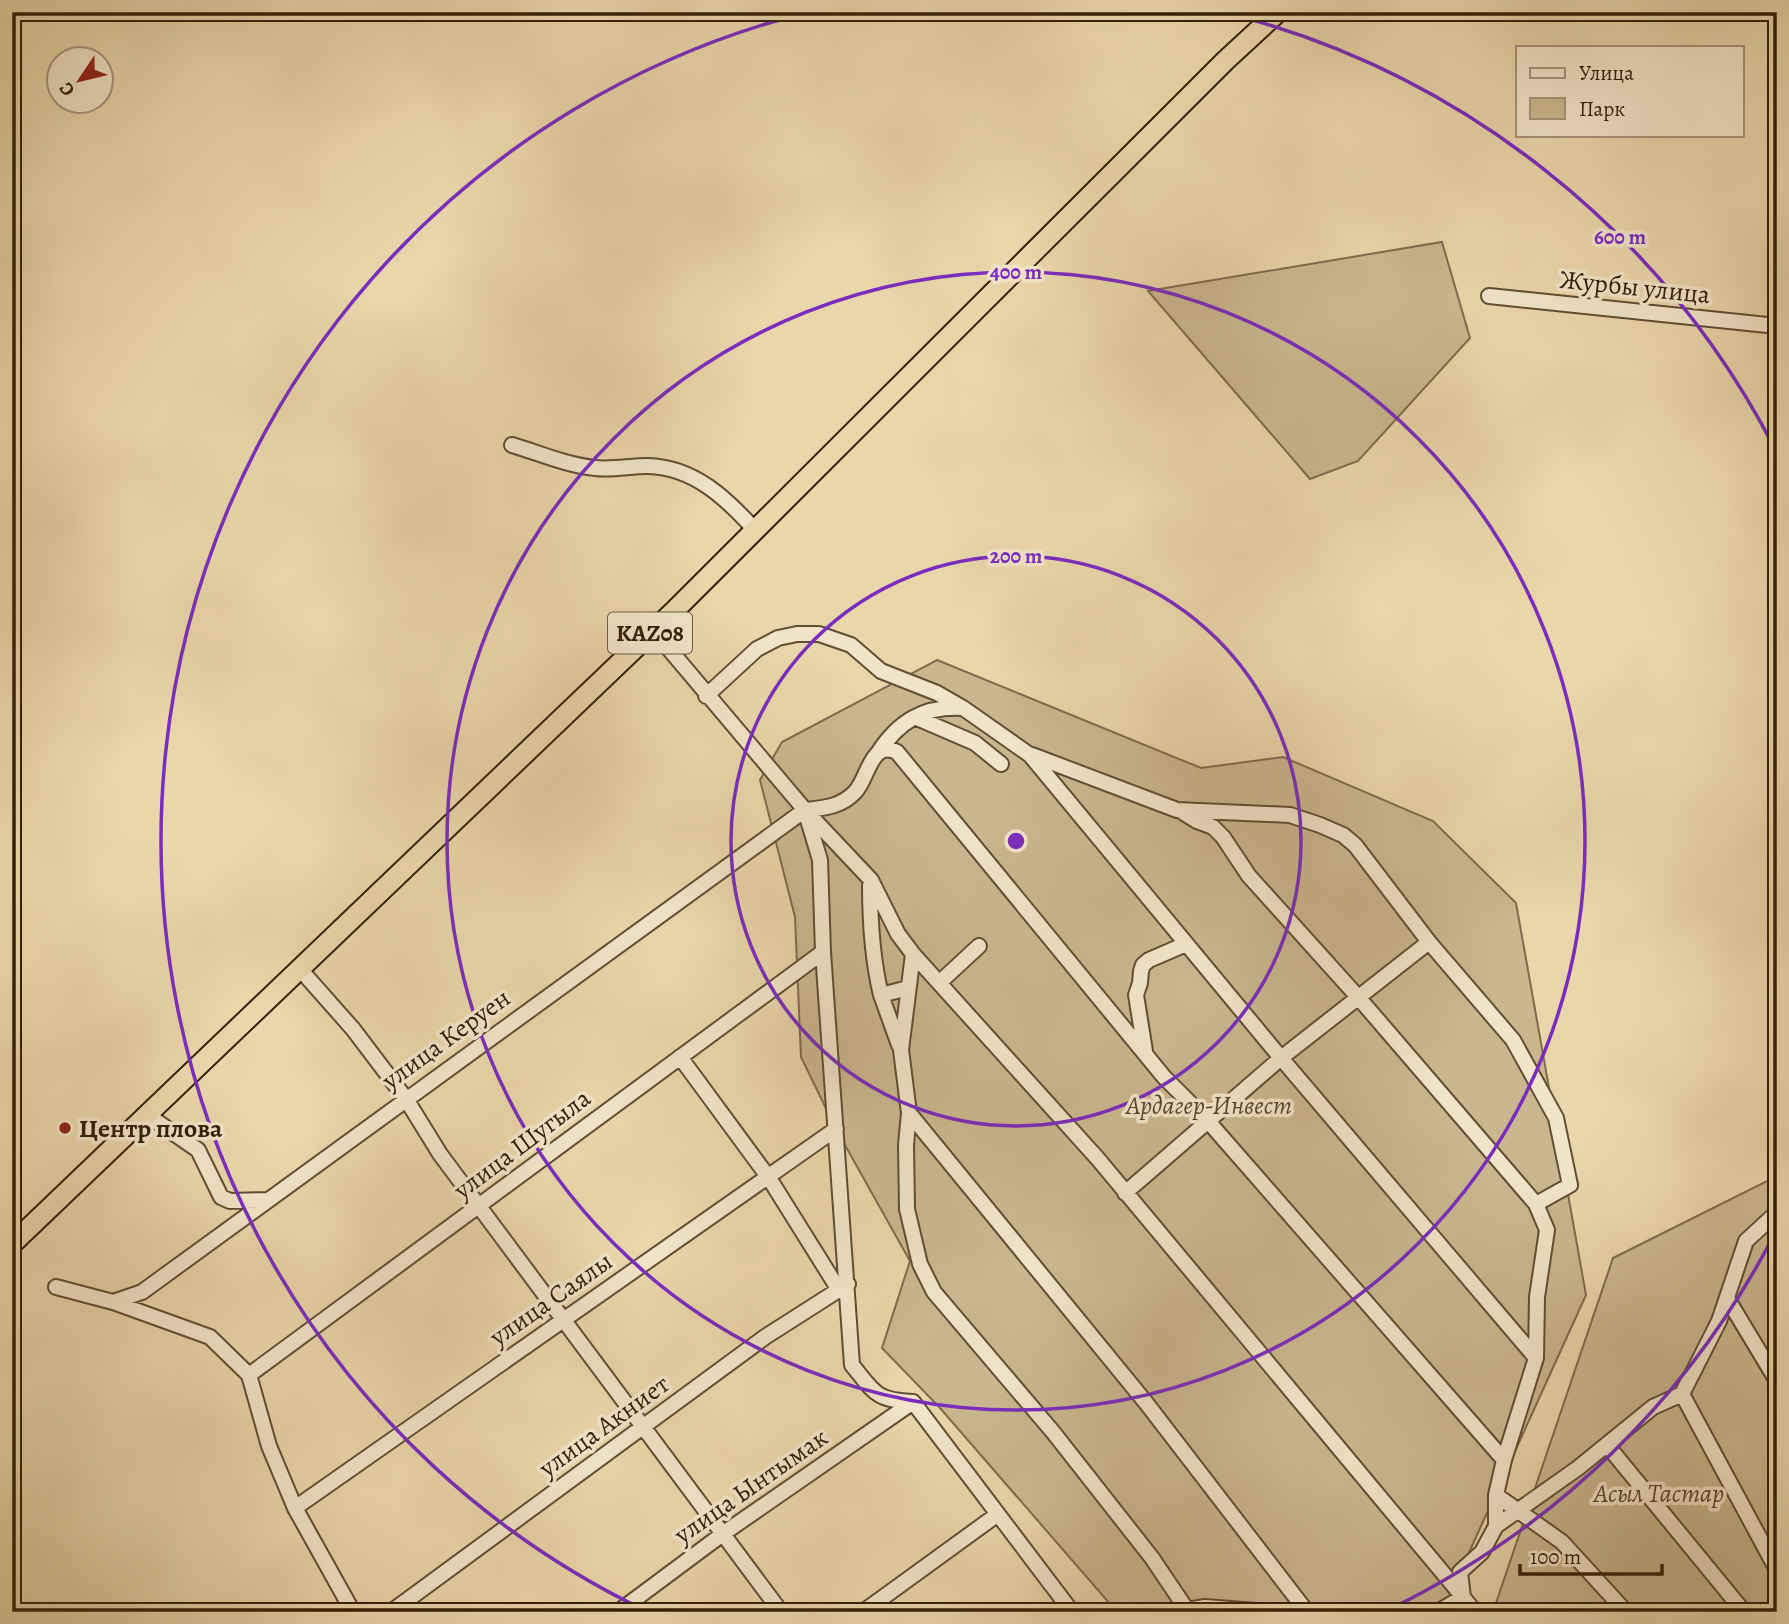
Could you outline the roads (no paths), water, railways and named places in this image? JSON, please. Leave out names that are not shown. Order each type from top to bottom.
[{"type":"highway","name":"KAZ08","points":[[12,1244],[653,630],[1206,80],[1278,12]]},
{"type":"street","name":"Журбы улица","points":[[1489,296],[1777,326]]},
{"type":"street","points":[[512,445],[569,464],[596,468],[649,466],[696,478],[724,497],[755,530]]},
{"type":"street","points":[[653,630],[706,696],[870,880],[898,934],[913,954],[1081,1140],[1475,1612]]},
{"type":"street","points":[[706,696],[757,649],[778,638],[797,634],[819,634],[851,645],[881,671],[937,693],[1030,755],[1181,811],[1213,827],[1223,837],[1249,876],[1358,997],[1536,1204],[1547,1230],[1537,1297],[1536,1358],[1504,1460],[1496,1495],[1496,1527]]},
{"type":"street","points":[[805,810],[832,807],[856,792],[877,753],[900,725],[935,709],[963,708]]},
{"type":"street","points":[[917,718],[975,743],[1001,764]]},
{"type":"street","points":[[877,753],[890,749],[897,752],[1164,1077],[1207,1120],[1504,1460]]},
{"type":"street","points":[[1030,755],[1281,1058],[1536,1358]]},
{"type":"street","points":[[805,810],[820,860],[823,952],[844,1287],[852,1365],[875,1394],[891,1401],[913,1402],[1072,1612]]},
{"type":"street","name":"улица Керуен","points":[[113,1302],[142,1292],[805,810]]},
{"type":"street","points":[[1181,811],[1290,816],[1321,825],[1343,835],[1355,845],[1429,942],[1513,1040],[1556,1118],[1570,1185],[1536,1204]]},
{"type":"street","points":[[870,880],[870,932],[881,995],[901,1050],[909,1112],[906,1145],[907,1209],[920,1264],[934,1292],[1053,1432],[1152,1558],[1186,1611],[1205,1607],[1269,1612]]},
{"type":"street","points":[[1125,1193],[1281,1058],[1429,942]]},
{"type":"street","points":[[1145,1053],[1136,995],[1143,965],[1186,944]]},
{"type":"street","points":[[939,984],[979,946]]},
{"type":"street","name":"улица Шугыла","points":[[249,1376],[823,952]]},
{"type":"street","points":[[901,1050],[913,954]]},
{"type":"street","points":[[299,968],[353,1029],[405,1099],[440,1154],[781,1612]]},
{"type":"street","points":[[881,995],[908,988]]},
{"type":"street","points":[[680,1057],[769,1178],[844,1287]]},
{"type":"street","points":[[909,1112],[1147,1404],[1307,1612]]},
{"type":"street","points":[[146,1114],[198,1150],[221,1197],[230,1201],[268,1200]]},
{"type":"street","name":"улица Саялы","points":[[295,1508],[769,1178],[835,1129]]},
{"type":"street","points":[[1463,1597],[1460,1572],[1482,1552],[1496,1527],[1578,1468],[1653,1407],[1682,1394],[1719,1321],[1746,1241],[1777,1215]]},
{"type":"street","points":[[56,1287],[113,1302],[210,1337],[249,1376],[269,1446],[295,1508],[352,1612]]},
{"type":"street","name":"улица Акниет","points":[[391,1612],[765,1337],[844,1287]]},
{"type":"street","points":[[1727,1298],[1777,1381]]},
{"type":"street","points":[[1682,1394],[1777,1570]]},
{"type":"street","name":"улица Ынтымак","points":[[618,1612],[724,1533],[913,1402]]},
{"type":"street","points":[[1606,1445],[1744,1612]]},
{"type":"street","points":[[1496,1495],[1562,1542],[1626,1612]]},
{"type":"street","points":[[863,1612],[998,1514]]},
{"type":"street","points":[[1432,1612],[1441,1610],[1463,1597]]},
{"type":"place","name":"Центр плова","points":[[65,1128]]},
{"type":"park label","name":"Ардагер-Инвест","points":[[1209,1105]]},
{"type":"park label","name":"Асыл Тастар","points":[[1659,1493]]}]
